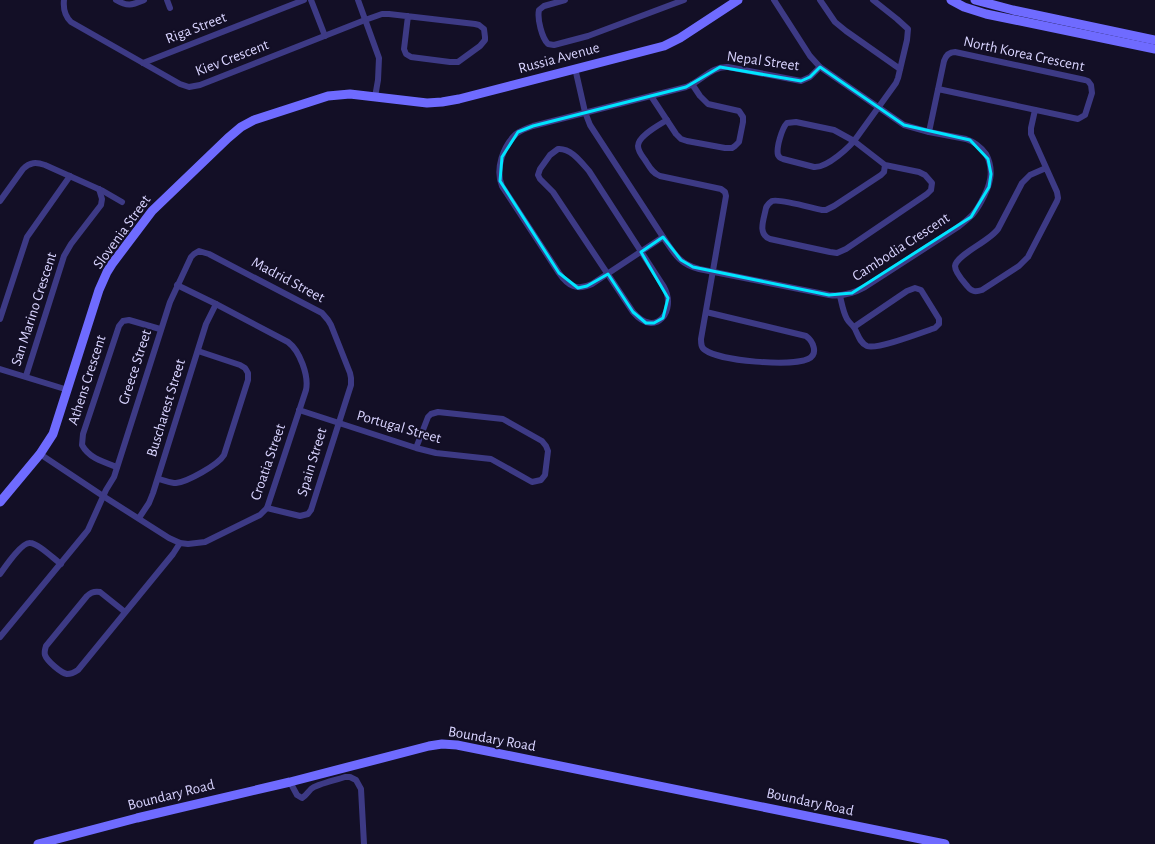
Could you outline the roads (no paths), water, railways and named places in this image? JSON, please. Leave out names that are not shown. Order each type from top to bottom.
[{"type":"street","name":"Kiev Crescent","points":[[64,0],[64,11],[72,22],[180,84],[192,87],[383,14],[408,16],[479,25],[484,29],[485,40],[480,46],[455,63],[411,57],[406,54],[404,49],[408,16]]},
{"type":"street","points":[[116,0],[128,5],[144,0]]},
{"type":"street","points":[[167,0],[170,8]]},
{"type":"street","name":"Riga Street","points":[[143,63],[304,0]]},
{"type":"street","points":[[311,0],[325,36]]},
{"type":"street","points":[[358,0],[379,58],[375,97]]},
{"type":"street","points":[[565,0],[544,6],[539,10],[538,18],[544,39],[548,44],[554,45],[588,36],[684,0]]},
{"type":"street","name":"Russia Avenue","points":[[375,97],[427,103],[442,102],[668,44],[680,38],[738,0]]},
{"type":"street","name":"Cambodia Crescent","points":[[575,68],[585,112],[593,130],[663,237],[674,253],[684,263],[713,272],[829,295],[840,296],[852,293],[865,287],[958,227],[973,214],[986,193],[991,181],[991,169],[988,159],[980,147],[970,140],[929,132],[904,125],[820,67],[810,56],[774,0]]},
{"type":"street","points":[[820,0],[835,22],[900,69]]},
{"type":"street","points":[[873,0],[897,18],[908,29],[907,40],[896,83],[854,141],[825,165],[818,167],[783,159],[778,153],[784,126],[787,123],[792,122],[829,129],[854,141],[885,165],[919,172],[925,175],[932,183],[931,192],[837,253],[770,239],[764,236],[762,229],[766,208],[769,203],[779,201],[826,210],[881,175],[884,172],[885,165]]},
{"type":"street","points":[[950,0],[976,11],[991,15],[1155,50]]},
{"type":"street","points":[[974,0],[1155,40]]},
{"type":"street","name":"North Korea Crescent","points":[[929,132],[938,89],[945,57],[949,53],[953,52],[1085,80],[1091,85],[1092,93],[1085,115],[1081,118],[1073,119],[938,89]]},
{"type":"street","name":"Nepal Street","points":[[608,274],[592,284],[582,288],[572,286],[563,279],[500,181],[500,166],[505,149],[514,135],[533,126],[686,87],[714,70],[723,67],[801,81],[810,77],[820,67]]},
{"type":"street","points":[[651,96],[679,137],[684,140],[729,148],[733,147],[737,144],[743,122],[741,113],[734,109],[708,104],[700,96],[692,84]]},
{"type":"street","name":"Slovenia Street","points":[[0,502],[40,454],[53,434],[99,290],[107,272],[149,214],[233,134],[254,120],[328,96],[350,94],[375,97]]},
{"type":"street","points":[[1035,110],[1031,133],[1057,192],[1058,198],[1056,204],[1028,257],[1019,266],[984,289],[978,292],[972,290],[967,286],[957,271],[955,266],[956,262],[961,256],[994,235],[1022,183],[1030,175],[1046,168]]},
{"type":"street","points":[[667,120],[642,137],[638,143],[638,150],[652,170],[657,175],[721,189],[725,192],[727,199],[700,342],[704,349],[711,353],[726,357],[772,363],[805,360],[810,358],[813,354],[814,348],[812,342],[806,336],[706,312]]},
{"type":"street","points":[[561,149],[565,150],[582,163],[597,182],[667,293],[668,301],[663,318],[654,323],[646,323],[637,317],[608,274],[555,195],[539,177],[538,172],[550,155],[561,149]]},
{"type":"street","points":[[0,201],[23,169],[27,165],[35,163],[42,164],[70,176],[99,189],[122,202]]},
{"type":"street","points":[[0,319],[27,237],[70,176]]},
{"type":"street","name":"San Marino Crescent","points":[[26,376],[64,256],[71,244],[101,205],[102,198],[99,189]]},
{"type":"street","points":[[608,274],[643,255],[663,237]]},
{"type":"street","name":"Greece Street","points":[[0,637],[86,533],[103,496],[114,477],[160,329],[170,302],[191,257],[199,251]]},
{"type":"street","name":"Madrid Street","points":[[199,251],[205,252],[223,261],[319,311],[326,317],[331,325],[351,378],[351,385],[338,423]]},
{"type":"street","name":"Croatia Street","points":[[40,454],[169,538],[180,543],[194,544],[205,542],[264,512],[267,508],[299,410],[306,386],[306,373],[294,347],[285,340],[177,285]]},
{"type":"street","points":[[840,296],[844,313],[850,324],[854,327],[862,342],[871,347],[935,328],[939,324],[939,319],[921,290],[914,288],[902,294],[854,327]]},
{"type":"street","name":"Buscharest Street","points":[[139,518],[149,503],[158,479],[206,324],[216,304]]},
{"type":"street","name":"Athens Crescent","points":[[117,467],[91,456],[84,449],[82,440],[86,427],[116,332],[121,322],[129,320],[160,329]]},
{"type":"street","points":[[158,479],[173,483],[185,481],[214,466],[221,460],[224,455],[248,380],[248,373],[243,366],[198,351]]},
{"type":"street","name":"San Marino Crescent","points":[[0,368],[68,390]]},
{"type":"street","name":"Portugal Street","points":[[299,410],[416,448],[432,452],[491,459],[529,481],[535,482],[543,479],[548,454],[546,446],[536,438],[503,419],[438,412],[430,415],[416,448]]},
{"type":"street","name":"Spain Street","points":[[267,508],[300,516],[304,516],[309,512],[338,423]]},
{"type":"street","points":[[0,574],[20,549],[25,544],[29,543],[36,544],[61,564]]},
{"type":"street","points":[[126,612],[100,592],[91,592],[46,646],[44,651],[46,658],[65,674],[76,672],[81,667],[126,612],[173,554],[180,543]]},
{"type":"street","name":"Boundary Road","points":[[38,844],[155,813],[290,782],[429,746],[449,744],[923,842],[945,844]]},
{"type":"street","points":[[290,782],[297,795],[303,798],[316,786],[350,776],[356,780],[360,789],[364,844]]}]
